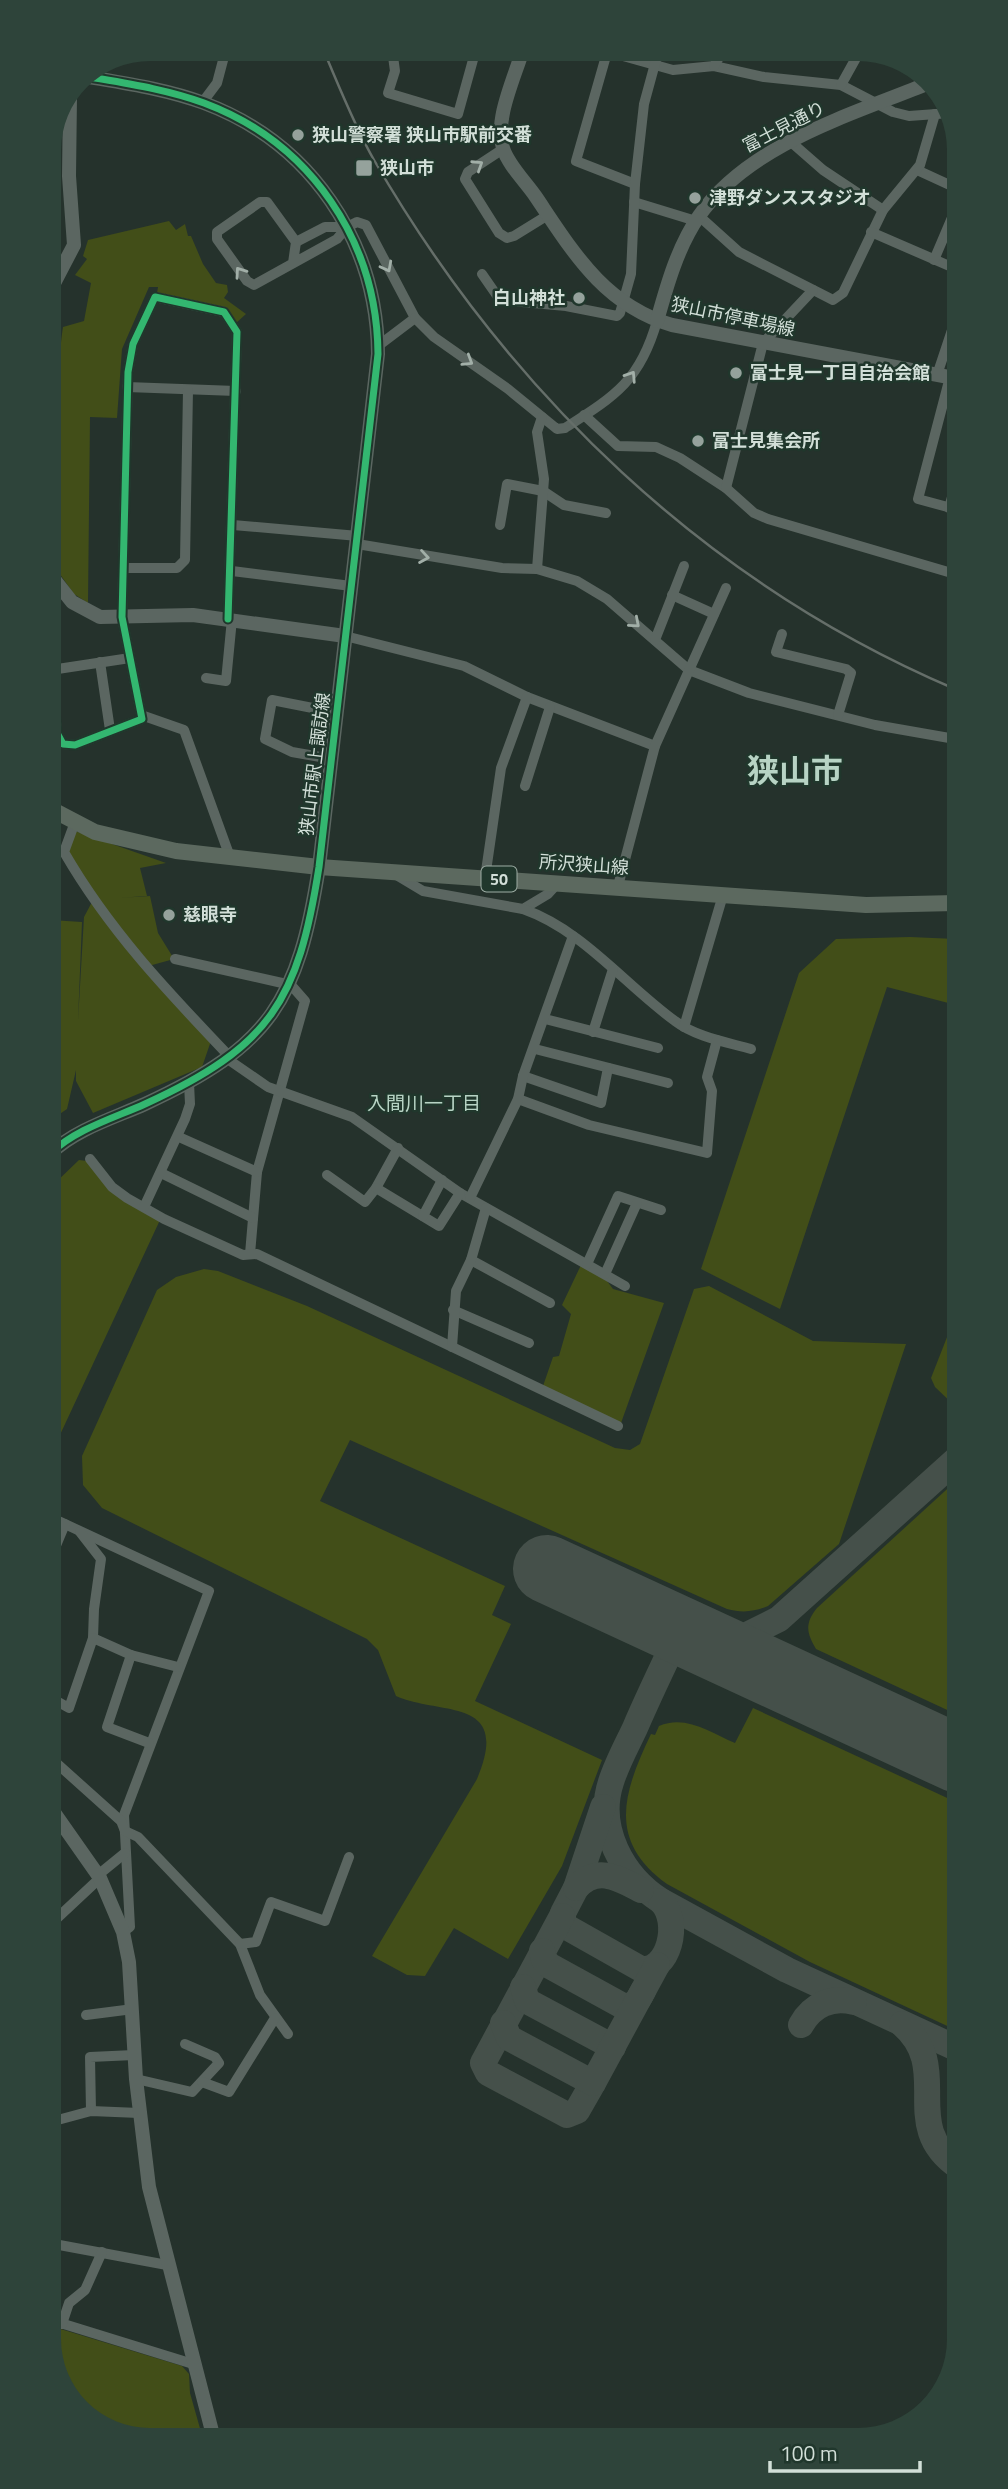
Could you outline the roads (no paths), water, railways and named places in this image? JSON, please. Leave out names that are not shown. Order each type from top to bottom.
[{"type":"main road","name":"所沢狭山線","points":[[61,814],[75,822],[148,847],[319,867],[866,905],[947,903]]},
{"type":"street","points":[[202,103],[217,83],[223,61]]},
{"type":"street","points":[[394,61],[395,71],[388,93],[458,114],[473,61]]},
{"type":"street","points":[[520,61],[503,121],[503,149],[468,172],[466,178],[499,233],[508,238],[548,215]]},
{"type":"street","points":[[601,61],[576,161],[635,184]]},
{"type":"street","points":[[639,61],[673,71],[714,66],[764,77],[841,86],[893,112],[909,116],[939,114]]},
{"type":"street","points":[[482,274],[500,300],[566,306],[617,316],[624,304],[631,274],[635,184],[644,104],[656,61]]},
{"type":"street","points":[[714,66],[717,61]]},
{"type":"street","points":[[841,86],[855,61]]},
{"type":"street","name":"狭山市駅上諏訪線","points":[[61,1146],[83,1132],[189,1083],[228,1057],[264,1023],[291,985],[309,928],[319,867],[378,346],[374,303],[357,249],[333,202],[313,177],[275,141],[238,118],[202,103],[97,79]]},
{"type":"street","name":"富士見通り","points":[[657,321],[682,248],[698,218],[741,171],[791,142],[920,86]]},
{"type":"street","points":[[61,270],[74,246],[69,176],[70,113]]},
{"type":"street","points":[[634,202],[698,218],[739,252],[833,300],[843,293],[883,210],[917,170],[936,114]]},
{"type":"street","points":[[791,142],[832,177],[883,210]]},
{"type":"street","name":"狭山市停車場線","points":[[503,149],[583,267],[624,304],[657,321],[947,376]]},
{"type":"street","points":[[917,170],[947,184]]},
{"type":"street","points":[[293,263],[296,242],[270,205],[263,201],[219,229],[217,236],[247,281],[254,285],[338,239],[347,226]]},
{"type":"street","points":[[325,227],[333,202]]},
{"type":"street","points":[[296,242],[325,227],[347,226],[357,222],[368,226],[415,318],[434,337],[483,370],[557,429],[565,428],[609,401],[630,380],[657,321]]},
{"type":"street","points":[[934,260],[947,229]]},
{"type":"street","points":[[871,232],[947,265]]},
{"type":"street","points":[[338,239],[357,249]]},
{"type":"street","points":[[726,488],[763,343],[813,290]]},
{"type":"street","points":[[144,716],[122,617],[127,387],[134,344],[155,298],[224,312],[237,332],[232,571],[226,681],[206,678]]},
{"type":"street","points":[[378,346],[415,318]]},
{"type":"street","points":[[947,376],[918,499],[947,507]]},
{"type":"street","points":[[127,387],[236,391]]},
{"type":"street","points":[[123,568],[177,568],[185,560],[188,390]]},
{"type":"street","points":[[584,415],[618,446],[656,447],[680,458],[726,488],[754,513],[947,572]]},
{"type":"street","points":[[537,569],[543,491],[537,432],[542,417]]},
{"type":"street","points":[[500,525],[507,484],[543,491],[564,505],[606,513]]},
{"type":"street","points":[[233,525],[358,540],[502,568],[537,569],[590,587],[689,670],[749,693],[875,725],[947,738]]},
{"type":"street","points":[[655,640],[684,566]]},
{"type":"street","points":[[232,571],[351,586]]},
{"type":"street","points":[[618,886],[655,746],[726,588]]},
{"type":"street","points":[[672,595],[714,614]]},
{"type":"street","points":[[61,597],[100,617],[164,613],[230,619],[345,636],[464,666],[550,707],[655,746]]},
{"type":"street","points":[[782,634],[776,652],[846,669],[851,673],[838,715]]},
{"type":"street","points":[[61,668],[130,658]]},
{"type":"street","points":[[100,662],[110,730]]},
{"type":"street","points":[[485,878],[501,768],[527,697]]},
{"type":"street","points":[[332,759],[292,752],[265,739],[272,700],[338,713]]},
{"type":"street","points":[[525,786],[550,707]]},
{"type":"street","points":[[61,740],[63,744],[75,745],[110,730],[133,725],[144,716]]},
{"type":"street","points":[[144,716],[184,730],[230,857]]},
{"type":"street","points":[[75,822],[64,852],[93,901],[145,968],[247,1075],[279,1092],[342,1111],[465,1196],[625,1286]]},
{"type":"street","points":[[392,872],[423,891],[523,909],[550,918],[684,1027],[751,1049]]},
{"type":"street","points":[[523,909],[548,894],[558,883]]},
{"type":"street","points":[[684,1027],[723,895]]},
{"type":"street","points":[[376,1188],[439,1226],[465,1196],[518,1100],[523,1076],[535,1049],[573,936]]},
{"type":"street","points":[[175,959],[291,985],[305,1001],[257,1172],[250,1255]]},
{"type":"street","points":[[593,1032],[613,968]]},
{"type":"street","points":[[545,1019],[658,1048]]},
{"type":"street","points":[[518,1100],[589,1125],[707,1153],[712,1091],[708,1077],[717,1040]]},
{"type":"street","points":[[535,1049],[668,1083]]},
{"type":"street","points":[[523,1076],[601,1103],[608,1068]]},
{"type":"street","points":[[144,1207],[179,1137],[190,1104],[189,1083]]},
{"type":"street","points":[[179,1137],[257,1172]]},
{"type":"street","points":[[327,1175],[365,1202],[398,1148]]},
{"type":"street","points":[[90,1159],[112,1187],[144,1207],[243,1255],[257,1254],[618,1426]]},
{"type":"street","points":[[161,1173],[253,1218]]},
{"type":"street","points":[[423,1216],[442,1180]]},
{"type":"street","points":[[586,1264],[618,1196],[661,1210]]},
{"type":"street","points":[[605,1274],[637,1203]]},
{"type":"street","points":[[452,1347],[456,1292],[471,1260],[486,1208]]},
{"type":"street","points":[[471,1260],[550,1303]]},
{"type":"street","points":[[453,1310],[529,1343]]},
{"type":"street","points":[[61,1522],[209,1591],[124,1815],[125,1853],[129,1861],[130,1927],[123,1932]]},
{"type":"street","points":[[61,1534],[65,1524]]},
{"type":"street","points":[[61,1704],[69,1708],[93,1638],[101,1559],[79,1531]]},
{"type":"street","points":[[93,1638],[131,1656],[178,1667]]},
{"type":"street","points":[[131,1656],[107,1727],[149,1744]]},
{"type":"street","points":[[61,1767],[121,1821],[125,1831],[138,1837],[240,1944],[260,1995],[288,2034]]},
{"type":"street","points":[[61,1822],[99,1876],[123,1932],[133,2009],[139,2113],[149,2187],[192,2364],[211,2428]]},
{"type":"street","points":[[61,1914],[125,1853]]},
{"type":"street","points":[[240,1944],[256,1942],[271,1902],[325,1921],[349,1857]]},
{"type":"street","points":[[86,2015],[133,2009]]},
{"type":"street","points":[[202,2082],[229,2092],[275,2018]]},
{"type":"street","points":[[136,2080],[192,2092],[219,2063],[215,2057],[185,2044]]},
{"type":"street","points":[[91,2111],[90,2057],[134,2055]]},
{"type":"street","points":[[61,2119],[91,2111],[139,2113]]},
{"type":"street","points":[[61,2245],[167,2265]]},
{"type":"street","points":[[61,2318],[69,2303],[88,2285],[102,2252]]},
{"type":"street","points":[[61,2324],[192,2364]]},
{"type":"railway","points":[[328,61],[374,160],[428,245],[487,326],[552,402],[622,472],[697,536],[778,594],[864,645],[947,685]]},
{"type":"place","name":"狭山警察署 狭山市駅前交番","points":[[298,135]]},
{"type":"place","name":"狭山市","points":[[364,168]]},
{"type":"place","name":"津野ダンススタジオ","points":[[695,198]]},
{"type":"place","name":"白山神社","points":[[579,298]]},
{"type":"place","name":"富士見一丁目自治会館","points":[[736,373]]},
{"type":"place","name":"富士見集会所","points":[[698,441]]},
{"type":"place","name":"慈眼寺","points":[[169,915]]},
{"type":"district","name":"狭山市","points":[[795,771]]},
{"type":"district","name":"入間川一丁目","points":[[424,1103]]}]
